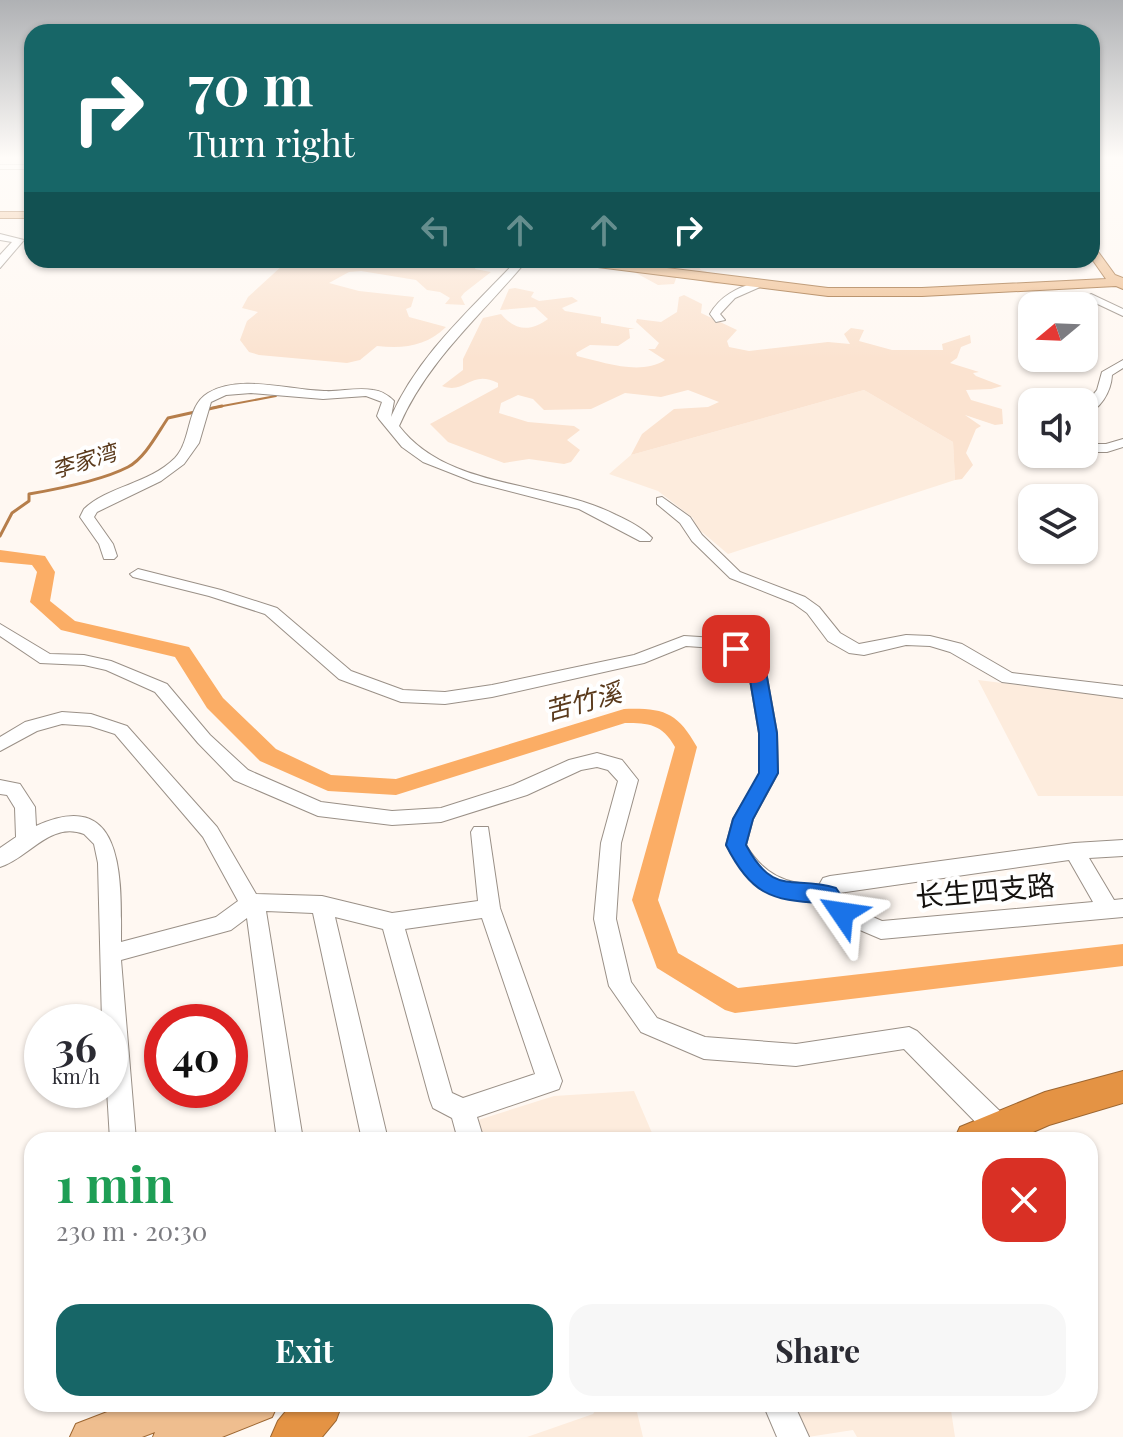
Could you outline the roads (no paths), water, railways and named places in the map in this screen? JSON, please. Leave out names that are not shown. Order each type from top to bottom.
[{"type":"highway","points":[[991,1132],[1045,1109],[1123,1087]]},
{"type":"highway","points":[[294,1437],[314,1412]]},
{"type":"main road","points":[[1100,261],[1117,282]]},
{"type":"main road","points":[[1100,267],[1117,282]]},
{"type":"main road","points":[[632,268],[756,285],[881,294],[1117,282]]},
{"type":"main road","points":[[679,268],[826,286],[1117,282]]},
{"type":"main road","points":[[89,1437],[159,1412]]},
{"type":"main road","points":[[172,1437],[238,1412]]},
{"type":"street","points":[[0,237],[19,240],[6,252],[0,265]]},
{"type":"street","points":[[393,426],[399,411],[434,358],[515,268]]},
{"type":"street","points":[[720,320],[715,314],[718,306],[737,292],[756,285]]},
{"type":"street","points":[[1098,300],[1123,313]]},
{"type":"street","points":[[1098,400],[1108,385],[1106,374],[1123,363]]},
{"type":"street","points":[[109,556],[106,544],[87,517],[91,509],[144,487],[175,465],[191,447],[196,419],[206,402],[216,393],[227,391],[325,395],[371,393],[388,401],[383,416],[409,448],[428,459],[474,477],[584,505],[645,538]]},
{"type":"street","points":[[1098,448],[1123,443]]},
{"type":"street","points":[[662,501],[685,520],[697,538],[735,575],[799,600],[813,610],[834,637],[855,649],[906,640],[930,641],[956,648],[1008,678],[1123,692]]},
{"type":"street","points":[[138,574],[271,611],[345,675],[401,696],[445,698],[492,691],[638,659],[684,641],[716,643],[736,649],[756,666],[768,733],[769,773],[743,819],[736,845],[747,867],[765,884],[796,894],[1074,851],[1123,848]]},
{"type":"street","points":[[0,629],[46,659],[84,660],[111,666],[161,688],[204,739],[241,775],[318,809],[392,818],[441,815],[520,790],[576,765],[597,760],[615,765],[628,780],[611,843],[605,919],[620,986],[649,1025],[704,1048],[796,1055],[909,1038],[984,1132]]},
{"type":"street","points":[[0,745],[31,726],[62,718],[91,720],[121,730],[210,832],[257,914],[289,1132]]},
{"type":"street","points":[[0,787],[13,789],[25,807],[26,837]]},
{"type":"street","points":[[0,863],[26,837],[56,826],[75,824],[95,833],[104,843],[110,895],[110,954],[122,1132]]},
{"type":"street","points":[[392,922],[442,1100],[462,1110],[550,1081],[489,908],[481,832]]},
{"type":"street","points":[[1074,851],[1116,909]]},
{"type":"street","name":"长生四支路","points":[[829,889],[842,913],[881,930],[1116,909]]},
{"type":"street","points":[[110,954],[223,924],[252,902],[322,905],[392,922],[489,908]]},
{"type":"street","points":[[322,905],[373,1132]]},
{"type":"street","points":[[462,1110],[469,1132]]},
{"type":"street","points":[[782,1412],[793,1437]]},
{"type":"waterway","name":"李家湾","points":[[218,407],[276,396]]},
{"type":"waterway","name":"李家湾","points":[[204,410],[218,407]]},
{"type":"waterway","name":"李家湾","points":[[212,408],[218,407]]},
{"type":"waterway","name":"李家湾","points":[[0,536],[12,513],[29,501],[29,494],[92,480],[128,467],[145,452],[168,418],[195,412]]},
{"type":"waterway","name":"苦竹溪","points":[[0,556],[38,560],[46,572],[40,602],[68,626],[182,652],[215,703],[268,755],[328,783],[396,787],[624,716],[655,717],[668,722],[686,747],[645,900],[667,960],[735,1001],[1123,955]]}]
